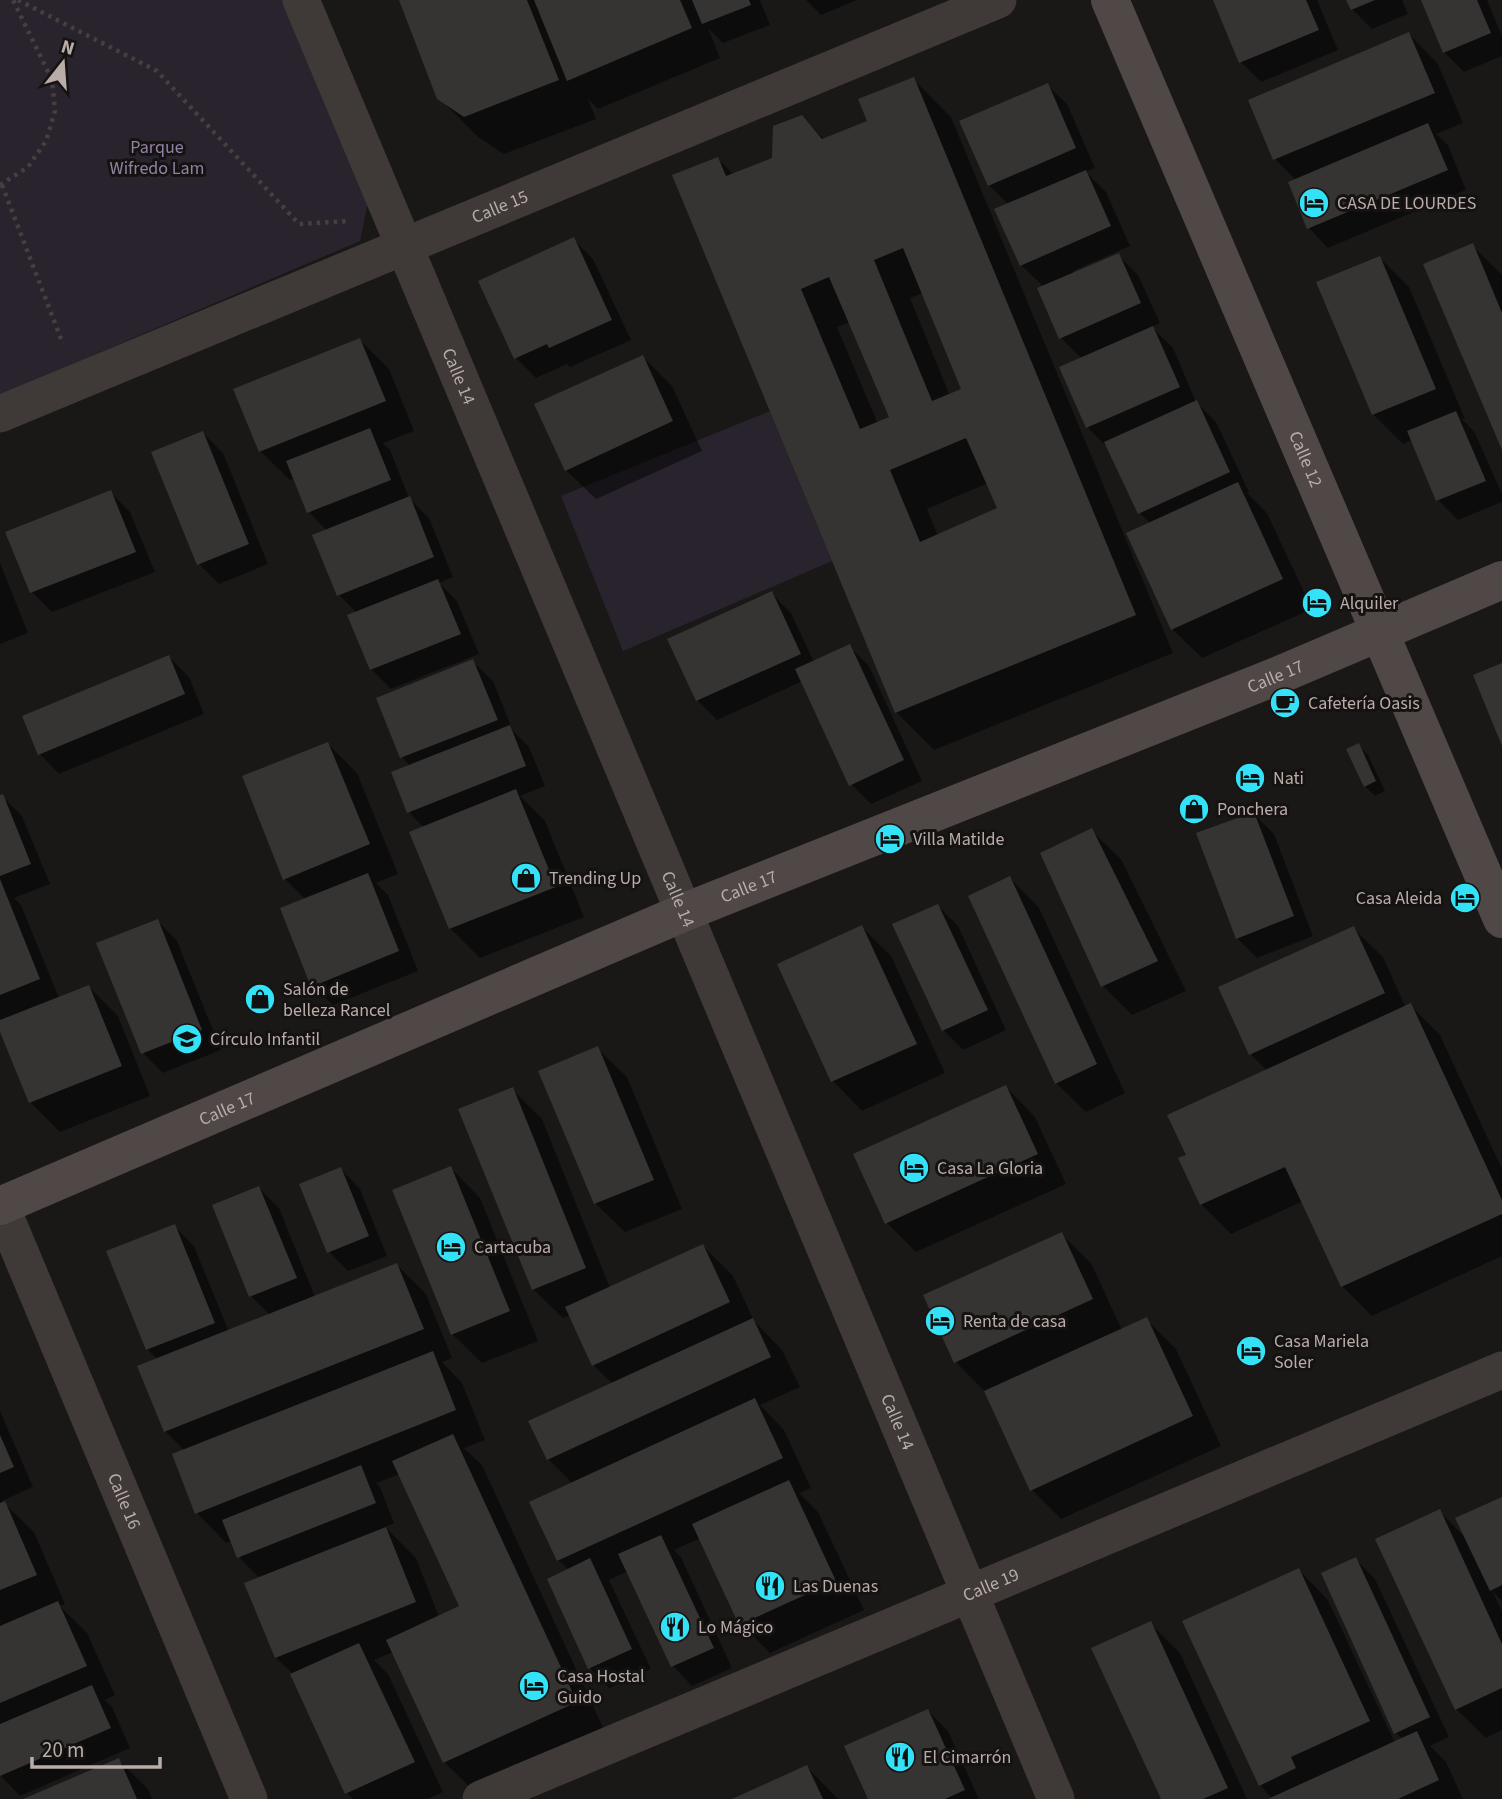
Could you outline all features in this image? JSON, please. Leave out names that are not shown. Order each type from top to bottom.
[{"type":"street","name":"Calle 14","points":[[300,0],[1056,1799]]},
{"type":"street","name":"Calle 15","points":[[0,414],[77,382],[399,233],[998,0]]},
{"type":"street","name":"Calle 12","points":[[1110,0],[1502,919]]},
{"type":"street","name":"Calle 17","points":[[0,1205],[685,912],[1272,678],[1502,580]]},
{"type":"street","name":"Calle 16","points":[[0,1205],[250,1799]]},
{"type":"street","name":"Calle 19","points":[[481,1799],[1502,1370]]},
{"type":"path","points":[[16,0],[52,80],[55,111],[46,141],[28,167],[1,185],[77,382]]},
{"type":"path","points":[[16,0],[157,71],[299,224],[399,233]]},
{"type":"green space","name":"Parque Wifredo Lam","points":[[0,0],[284,0],[369,197],[360,241],[0,395]]},
{"type":"green space","points":[[770,411],[832,561],[623,651],[561,496]]},
{"type":"building","points":[[399,0],[527,0],[559,80],[464,117],[437,99]]},
{"type":"building","points":[[534,0],[680,0],[692,28],[567,81]]},
{"type":"building","points":[[692,0],[749,0],[751,5],[702,24]]},
{"type":"building","points":[[1213,0],[1306,0],[1319,30],[1239,63]]},
{"type":"building","points":[[1346,0],[1375,0],[1351,10]]},
{"type":"building","points":[[1421,0],[1477,0],[1491,33],[1443,53]]},
{"type":"building","points":[[1409,32],[1435,93],[1273,160],[1248,100]]},
{"type":"building","points":[[914,77],[1136,615],[895,713],[672,175],[718,157],[726,176],[772,158],[773,126],[802,115],[822,139],[867,121],[858,99]],"holes":[[[903,248],[961,389],[932,401],[874,260]],[[829,277],[889,417],[860,429],[801,289]],[[966,438],[997,508],[920,542],[890,470]]]},
{"type":"building","points":[[1048,83],[1076,148],[988,186],[959,121]]},
{"type":"building","points":[[1428,123],[1448,170],[1307,229],[1288,182]]},
{"type":"building","points":[[1086,170],[1111,226],[1020,266],[994,209]]},
{"type":"building","points":[[574,237],[612,320],[549,348],[547,344],[514,359],[478,281]]},
{"type":"building","points":[[1473,243],[1502,313],[1502,450],[1423,264]]},
{"type":"building","points":[[1119,253],[1141,303],[1059,339],[1037,288]]},
{"type":"building","points":[[1380,256],[1436,389],[1372,415],[1316,282]]},
{"type":"building","points":[[1153,326],[1180,387],[1086,428],[1059,367]]},
{"type":"building","points":[[360,338],[386,401],[259,452],[233,389]]},
{"type":"building","points":[[643,355],[673,421],[565,471],[534,404]]},
{"type":"building","points":[[1197,400],[1230,472],[1138,514],[1104,442]]},
{"type":"building","points":[[1456,411],[1486,481],[1436,501],[1407,431]]},
{"type":"building","points":[[370,428],[391,480],[307,513],[286,461]]},
{"type":"building","points":[[203,431],[249,544],[197,565],[151,452]]},
{"type":"building","points":[[1238,482],[1283,579],[1171,630],[1126,533]]},
{"type":"building","points":[[111,490],[136,552],[30,593],[5,532]]},
{"type":"building","points":[[410,496],[434,557],[337,596],[312,535]]},
{"type":"building","points":[[438,579],[461,634],[370,670],[347,615]]},
{"type":"building","points":[[772,591],[801,654],[696,701],[667,639]]},
{"type":"building","points":[[850,644],[904,760],[849,786],[795,669]]},
{"type":"building","points":[[169,655],[185,694],[38,755],[22,716]]},
{"type":"building","points":[[473,659],[498,720],[400,758],[376,698]]},
{"type":"building","points":[[1502,663],[1502,746],[1473,675]]},
{"type":"building","points":[[510,725],[526,766],[407,813],[391,772]]},
{"type":"building","points":[[328,742],[370,844],[283,880],[242,776]]},
{"type":"building","points":[[1359,743],[1376,781],[1364,787],[1346,749]]},
{"type":"building","points":[[516,789],[556,887],[449,929],[409,832]]},
{"type":"building","points":[[3,794],[31,864],[0,876],[0,795]]},
{"type":"building","points":[[1254,812],[1294,916],[1236,939],[1196,833]]},
{"type":"building","points":[[1092,828],[1158,961],[1101,987],[1040,853]]},
{"type":"building","points":[[368,873],[399,951],[311,987],[280,908]]},
{"type":"building","points":[[1010,876],[1097,1064],[1055,1084],[968,896]]},
{"type":"building","points":[[0,879],[40,979],[0,995]]},
{"type":"building","points":[[938,904],[988,1010],[942,1031],[892,924]]},
{"type":"building","points":[[158,919],[202,1030],[141,1054],[96,943]]},
{"type":"building","points":[[862,925],[917,1044],[831,1082],[777,964]]},
{"type":"building","points":[[1354,926],[1385,993],[1249,1055],[1218,987]]},
{"type":"building","points":[[89,985],[122,1066],[29,1103],[0,1032],[0,1020]]},
{"type":"building","points":[[1411,1003],[1502,1200],[1502,1214],[1341,1287],[1285,1167],[1200,1205],[1178,1158],[1186,1155],[1167,1115]]},
{"type":"building","points":[[598,1046],[654,1180],[594,1204],[538,1071]]},
{"type":"building","points":[[1006,1085],[1038,1154],[885,1224],[853,1154]]},
{"type":"building","points":[[513,1087],[586,1268],[532,1290],[458,1109]]},
{"type":"building","points":[[451,1166],[510,1311],[451,1335],[392,1190]]},
{"type":"building","points":[[341,1167],[369,1236],[327,1253],[299,1184]]},
{"type":"building","points":[[259,1186],[297,1278],[249,1297],[212,1205]]},
{"type":"building","points":[[175,1224],[215,1323],[146,1350],[106,1251]]},
{"type":"building","points":[[1062,1232],[1093,1299],[954,1363],[923,1295]]},
{"type":"building","points":[[703,1244],[730,1302],[592,1366],[565,1307]]},
{"type":"building","points":[[397,1263],[424,1329],[164,1432],[137,1366]]},
{"type":"building","points":[[1147,1317],[1193,1416],[1030,1491],[984,1391]]},
{"type":"building","points":[[753,1318],[771,1357],[547,1460],[528,1421]]},
{"type":"building","points":[[433,1351],[456,1410],[195,1514],[172,1454]]},
{"type":"building","points":[[755,1398],[783,1458],[557,1561],[529,1502]]},
{"type":"building","points":[[453,1434],[577,1702],[443,1763],[386,1640],[459,1606],[392,1461]]},
{"type":"building","points":[[0,1435],[14,1467],[0,1473]]},
{"type":"building","points":[[361,1465],[376,1503],[237,1558],[222,1520]]},
{"type":"building","points":[[789,1480],[836,1581],[739,1625],[692,1524]]},
{"type":"building","points":[[1502,1497],[1502,1585],[1490,1591],[1455,1518]]},
{"type":"building","points":[[5,1501],[37,1575],[0,1590],[0,1503]]},
{"type":"building","points":[[1440,1509],[1502,1644],[1502,1688],[1455,1710],[1375,1539]]},
{"type":"building","points":[[386,1527],[416,1602],[275,1658],[244,1583]]},
{"type":"building","points":[[661,1535],[714,1648],[671,1667],[618,1554]]},
{"type":"building","points":[[1356,1557],[1430,1717],[1394,1734],[1321,1573]]},
{"type":"building","points":[[590,1558],[632,1649],[588,1669],[547,1579]]},
{"type":"building","points":[[1299,1568],[1370,1721],[1291,1757],[1296,1768],[1259,1786],[1182,1621]]},
{"type":"building","points":[[58,1601],[87,1666],[0,1703],[0,1626]]},
{"type":"building","points":[[1151,1621],[1228,1788],[1203,1799],[1161,1799],[1091,1648]]},
{"type":"building","points":[[359,1643],[415,1762],[345,1794],[290,1674]]},
{"type":"building","points":[[92,1685],[111,1728],[0,1776],[0,1724]]},
{"type":"building","points":[[928,1709],[965,1790],[945,1799],[868,1799],[844,1746]]},
{"type":"building","points":[[1417,1731],[1439,1780],[1398,1799],[1268,1799]]},
{"type":"building","points":[[119,1758],[137,1799],[23,1799]]},
{"type":"building","points":[[807,1765],[823,1799],[732,1799]]},
{"type":"place","name":"CASA DE LOURDES","points":[[1314,203]]},
{"type":"place","name":"Alquiler","points":[[1317,603]]},
{"type":"place","name":"Cafetería Oasis","points":[[1285,703]]},
{"type":"place","name":"Nati","points":[[1250,778]]},
{"type":"place","name":"Ponchera","points":[[1194,809]]},
{"type":"place","name":"Villa Matilde","points":[[890,839]]},
{"type":"place","name":"Trending Up","points":[[526,878]]},
{"type":"place","name":"Casa Aleida","points":[[1465,898]]},
{"type":"place","name":"Salón de belleza Rancel","points":[[260,999]]},
{"type":"place","name":"Círculo Infantil","points":[[187,1039]]},
{"type":"place","name":"Casa La Gloria","points":[[914,1168]]},
{"type":"place","name":"Cartacuba","points":[[451,1247]]},
{"type":"place","name":"Renta de casa","points":[[940,1321]]},
{"type":"place","name":"Casa Mariela Soler","points":[[1251,1351]]},
{"type":"place","name":"Las Duenas","points":[[770,1586]]},
{"type":"place","name":"Lo Mágico","points":[[675,1627]]},
{"type":"place","name":"Casa Hostal Guido","points":[[534,1686]]},
{"type":"place","name":"El Cimarrón","points":[[900,1757]]}]
